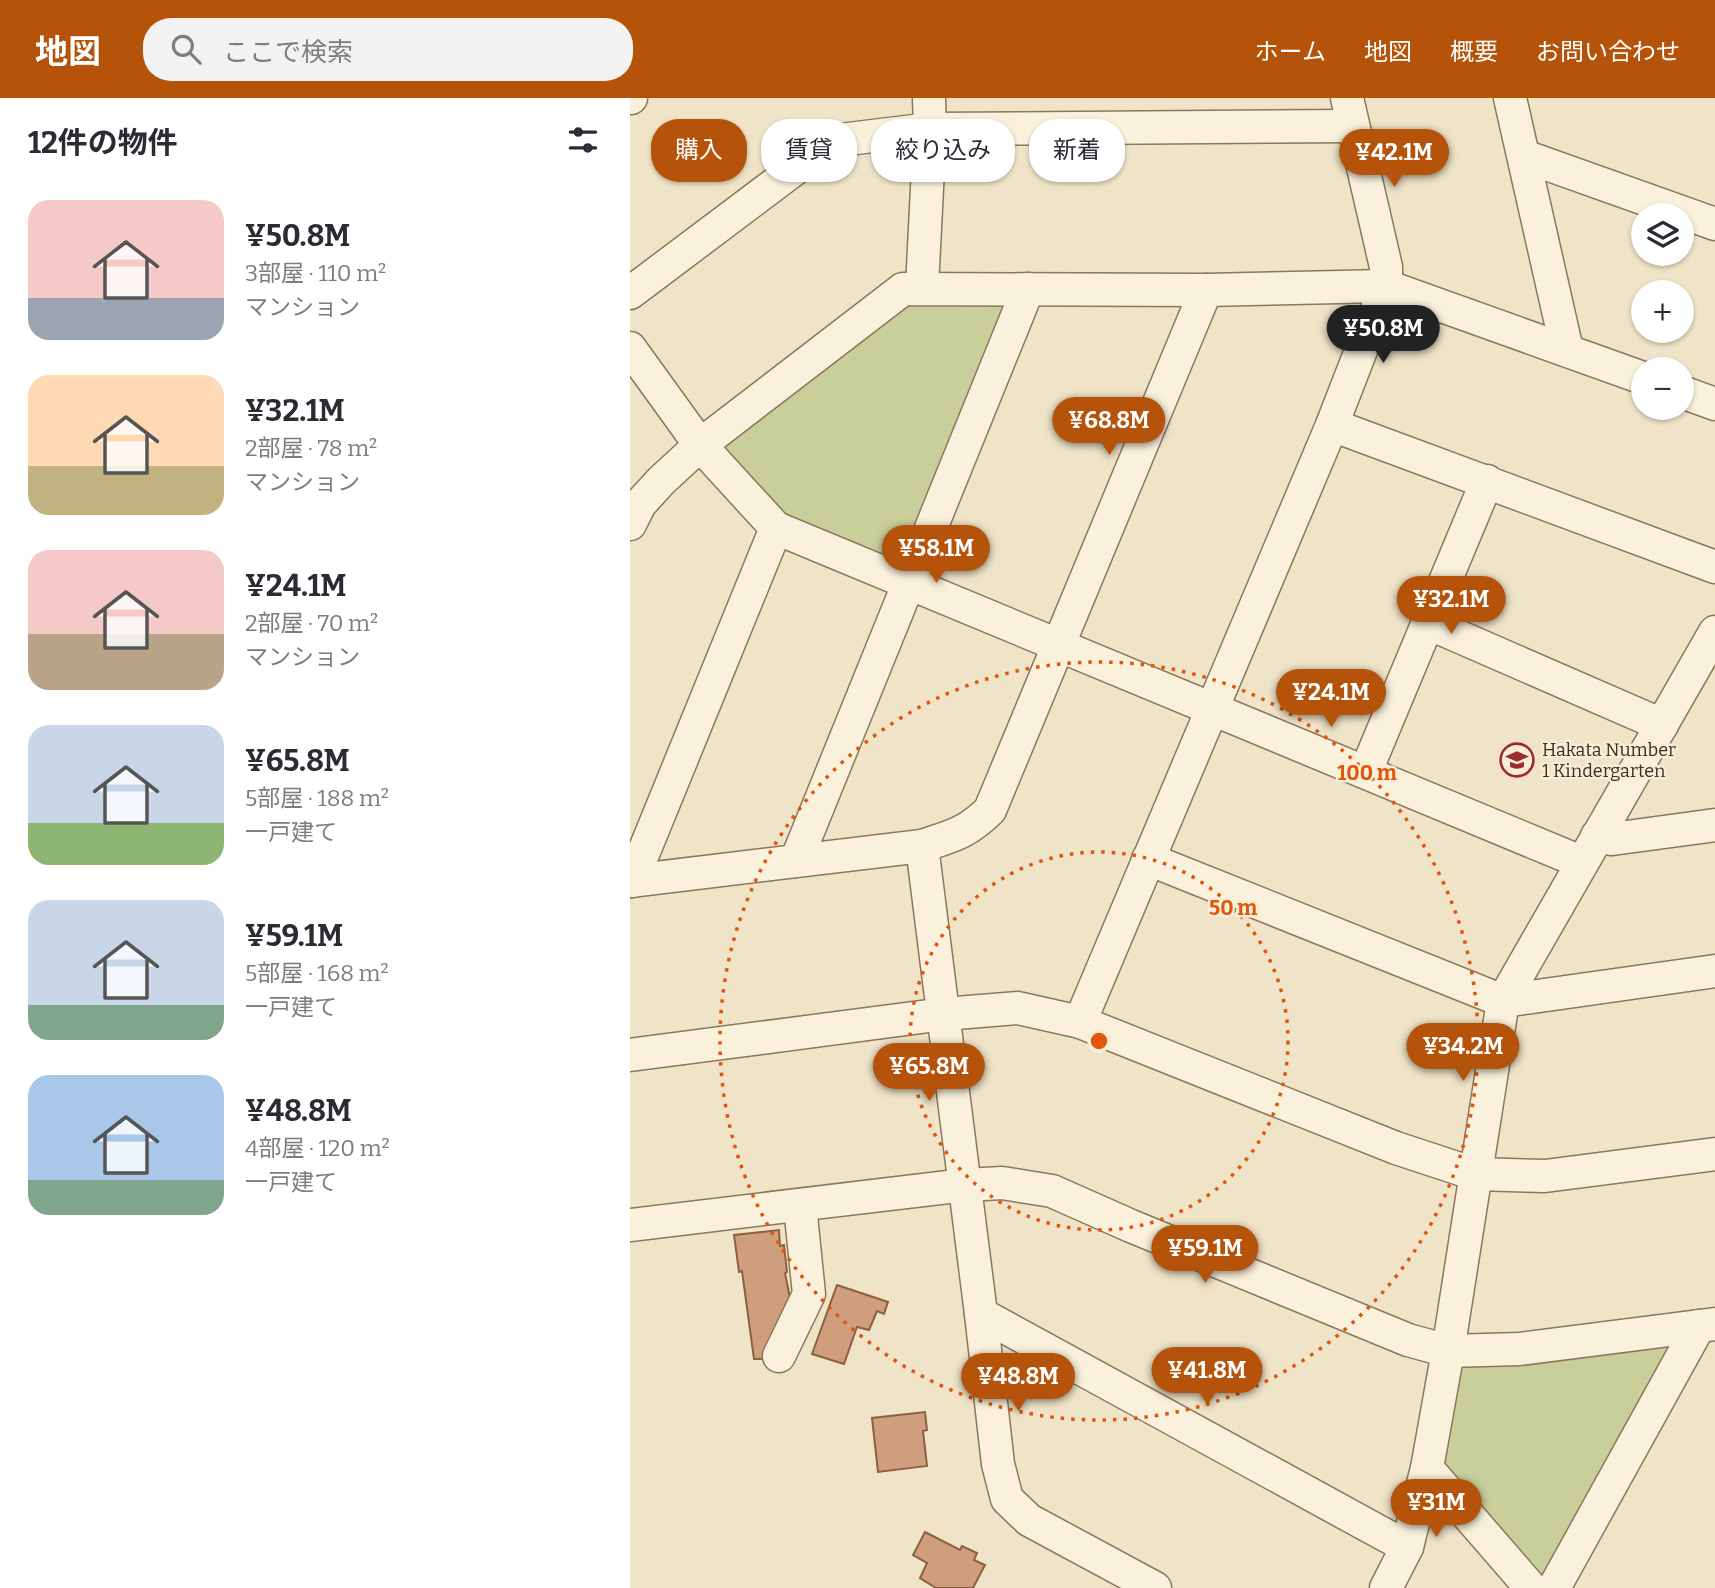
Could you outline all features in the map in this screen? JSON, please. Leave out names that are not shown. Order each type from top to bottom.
[{"type":"street","points":[[1510,98],[1567,350]]},
{"type":"street","points":[[630,293],[832,141],[929,113],[1350,112],[1386,267],[1386,286],[1332,425],[1080,1022]]},
{"type":"street","points":[[922,287],[929,113]]},
{"type":"street","points":[[1524,156],[1715,225]]},
{"type":"street","points":[[630,524],[640,504],[700,445],[902,289],[1206,290],[1386,286],[1631,374]]},
{"type":"street","points":[[796,861],[1028,289]]},
{"type":"street","points":[[776,528],[631,881],[922,846],[955,836],[973,827],[990,810],[1206,290]]},
{"type":"street","points":[[630,348],[700,445],[776,528],[1366,771],[1589,849],[1612,839],[1715,825]]},
{"type":"street","points":[[1694,396],[1715,404]]},
{"type":"street","points":[[1332,425],[1715,567]]},
{"type":"street","points":[[1366,771],[1487,481]]},
{"type":"street","points":[[1428,623],[1662,725]]},
{"type":"street","points":[[1387,1588],[1407,1546],[1427,1468],[1503,1001],[1715,632]]},
{"type":"street","points":[[922,846],[998,1464],[1007,1499],[1029,1520],[1155,1588]]},
{"type":"street","points":[[1148,859],[1503,1001],[1715,971]]},
{"type":"street","points":[[630,1055],[944,1014],[1018,1008],[1080,1022],[1396,1148],[1475,1174],[1545,1176],[1715,1154]]},
{"type":"street","points":[[630,1225],[965,1185],[1002,1184],[1052,1191],[1408,1340],[1448,1352],[1520,1349],[1707,1325]]},
{"type":"street","points":[[779,1356],[809,1294],[800,1206]]},
{"type":"street","points":[[981,1314],[1407,1546]]},
{"type":"street","points":[[1554,1588],[1707,1325]]},
{"type":"street","points":[[1427,1468],[1531,1588]]},
{"type":"green space","points":[[908,301],[994,301],[1011,312],[901,563],[781,521],[718,447]]},
{"type":"green space","points":[[1675,1341],[1542,1580],[1442,1459],[1456,1361]]},
{"type":"building","points":[[779,1230],[780,1246],[784,1245],[785,1273],[790,1298],[767,1359],[754,1359],[742,1271],[739,1272],[734,1235]]},
{"type":"building","points":[[837,1285],[888,1302],[884,1314],[877,1311],[869,1330],[857,1327],[844,1364],[812,1354]]},
{"type":"building","points":[[925,1412],[927,1430],[923,1431],[927,1466],[878,1472],[872,1418]]},
{"type":"building","points":[[925,1532],[960,1550],[962,1546],[977,1553],[974,1560],[985,1565],[973,1588],[936,1588],[920,1578],[927,1563],[913,1555]]},
{"type":"place","name":"Hakata Number 1 Kindergarten","points":[[1517,760]]}]
